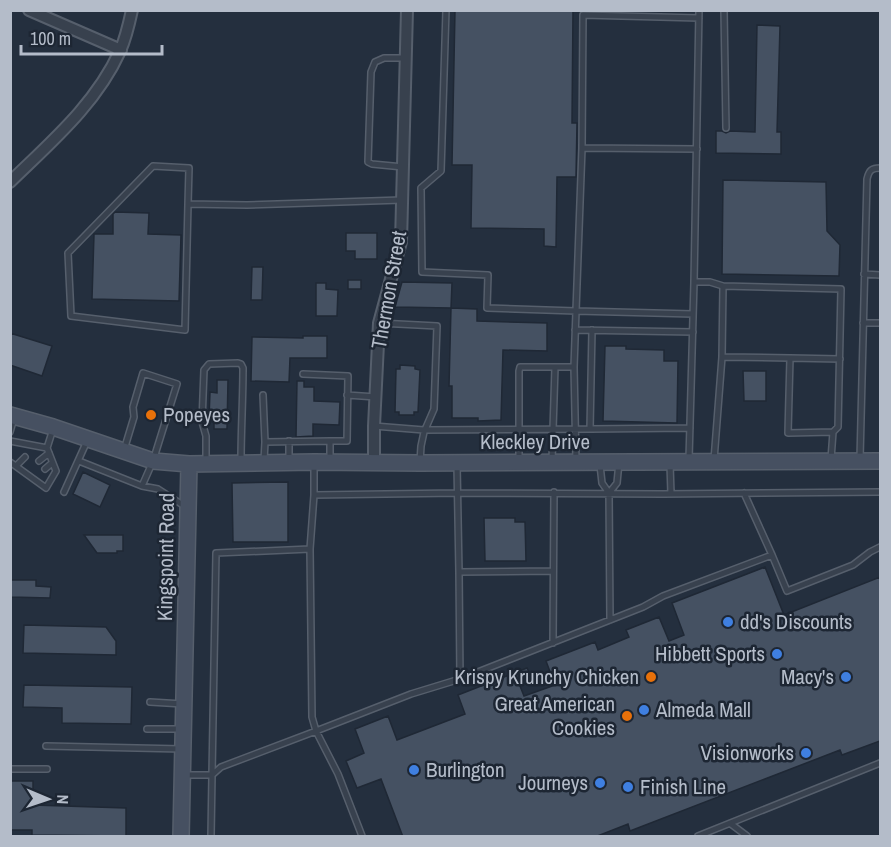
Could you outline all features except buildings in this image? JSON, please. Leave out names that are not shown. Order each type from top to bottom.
[{"type":"street","points":[[28,10],[121,50]]},
{"type":"street","points":[[10,182],[72,122],[92,98],[121,50],[132,10]]},
{"type":"street","name":"Thermon Street","points":[[374,462],[379,323],[401,242],[407,10]]},
{"type":"street","name":"Kingspoint Road","points":[[12,416],[153,461],[189,464],[181,837]]},
{"type":"street","name":"Kleckley Drive","points":[[189,464],[880,461]]},
{"type":"lane","points":[[446,10],[441,171],[421,188],[422,272],[488,275],[486,308],[693,314]]},
{"type":"lane","points":[[688,462],[693,332],[699,10]]},
{"type":"lane","points":[[724,10],[726,128]]},
{"type":"lane","points":[[576,462],[574,367],[582,148],[583,15],[699,18]]},
{"type":"lane","points":[[403,167],[368,162],[371,72],[375,62],[384,58],[406,58]]},
{"type":"lane","points":[[582,148],[697,149]]},
{"type":"lane","points":[[153,166],[189,168],[188,204],[185,330],[71,316],[68,253],[153,166]]},
{"type":"lane","points":[[860,461],[867,178],[873,168],[880,168]]},
{"type":"lane","points":[[188,204],[247,205],[402,200]]},
{"type":"lane","points":[[864,274],[880,275]]},
{"type":"lane","points":[[694,282],[710,282],[723,286],[841,290],[838,427],[833,432],[831,461]]},
{"type":"lane","points":[[714,462],[722,357],[723,286]]},
{"type":"lane","points":[[863,322],[880,323]]},
{"type":"lane","points":[[379,323],[437,326],[434,409],[424,430],[420,463]]},
{"type":"lane","points":[[575,330],[693,332]]},
{"type":"lane","points":[[591,429],[592,330]]},
{"type":"lane","points":[[722,357],[840,359]]},
{"type":"lane","points":[[790,358],[788,433],[833,432]]},
{"type":"lane","points":[[206,464],[206,436],[202,422],[204,370],[209,364],[238,363],[243,368],[241,463]]},
{"type":"lane","points":[[519,463],[520,367],[574,367]]},
{"type":"lane","points":[[552,462],[555,367]]},
{"type":"lane","points":[[123,452],[134,417],[133,407],[143,373],[177,384],[153,461],[142,486]]},
{"type":"lane","points":[[265,442],[347,441],[348,376],[303,374]]},
{"type":"lane","points":[[263,395],[264,463]]},
{"type":"lane","points":[[347,395],[376,397]]},
{"type":"lane","points":[[10,432],[12,416]]},
{"type":"lane","points":[[374,426],[424,430],[690,428]]},
{"type":"lane","points":[[39,461],[48,450],[53,428]]},
{"type":"lane","points":[[64,492],[88,440]]},
{"type":"lane","points":[[10,441],[48,450]]},
{"type":"lane","points":[[289,441],[289,462]]},
{"type":"lane","points":[[330,441],[330,462]]},
{"type":"lane","points":[[32,452],[38,447]]},
{"type":"lane","points":[[25,457],[13,464],[25,473],[37,477],[46,488],[56,471],[48,450]]},
{"type":"lane","points":[[79,461],[142,486],[158,489],[187,508]]},
{"type":"lane","points":[[314,462],[310,549],[312,717],[316,731],[338,774],[362,837]]},
{"type":"lane","points":[[600,462],[602,483],[609,493],[610,620]]},
{"type":"lane","points":[[609,493],[617,483],[619,462]]},
{"type":"lane","points":[[670,462],[671,494]]},
{"type":"lane","points":[[45,469],[52,463]]},
{"type":"lane","points":[[458,463],[460,679]]},
{"type":"lane","points":[[25,473],[32,467]]},
{"type":"lane","points":[[553,643],[554,492]]},
{"type":"lane","points":[[314,495],[880,492]]},
{"type":"lane","points":[[744,493],[787,591],[853,565],[870,552],[880,548]]},
{"type":"lane","points":[[211,837],[216,553],[310,549]]},
{"type":"lane","points":[[183,776],[212,776],[222,767],[411,694],[460,679],[643,607],[663,596],[772,555]]},
{"type":"lane","points":[[459,572],[553,571]]},
{"type":"lane","points":[[150,702],[184,704]]},
{"type":"lane","points":[[147,729],[184,729]]},
{"type":"lane","points":[[46,746],[183,749]]},
{"type":"lane","points":[[698,837],[880,763]]},
{"type":"lane","points":[[10,769],[47,769]]},
{"type":"lane","points":[[731,824],[747,837]]},
{"type":"place","name":"Popeyes","points":[[151,415]]},
{"type":"place","name":"dd's Discounts","points":[[728,622]]},
{"type":"place","name":"Hibbett Sports","points":[[777,654]]},
{"type":"place","name":"Krispy Krunchy Chicken","points":[[651,677]]},
{"type":"place","name":"Macy's","points":[[846,677]]},
{"type":"place","name":"Almeda Mall","points":[[644,710]]},
{"type":"place","name":"Great American Cookies","points":[[627,716]]},
{"type":"place","name":"Visionworks","points":[[806,753]]},
{"type":"place","name":"Burlington","points":[[414,770]]},
{"type":"place","name":"Journeys","points":[[600,783]]},
{"type":"place","name":"Finish Line","points":[[628,787]]}]
